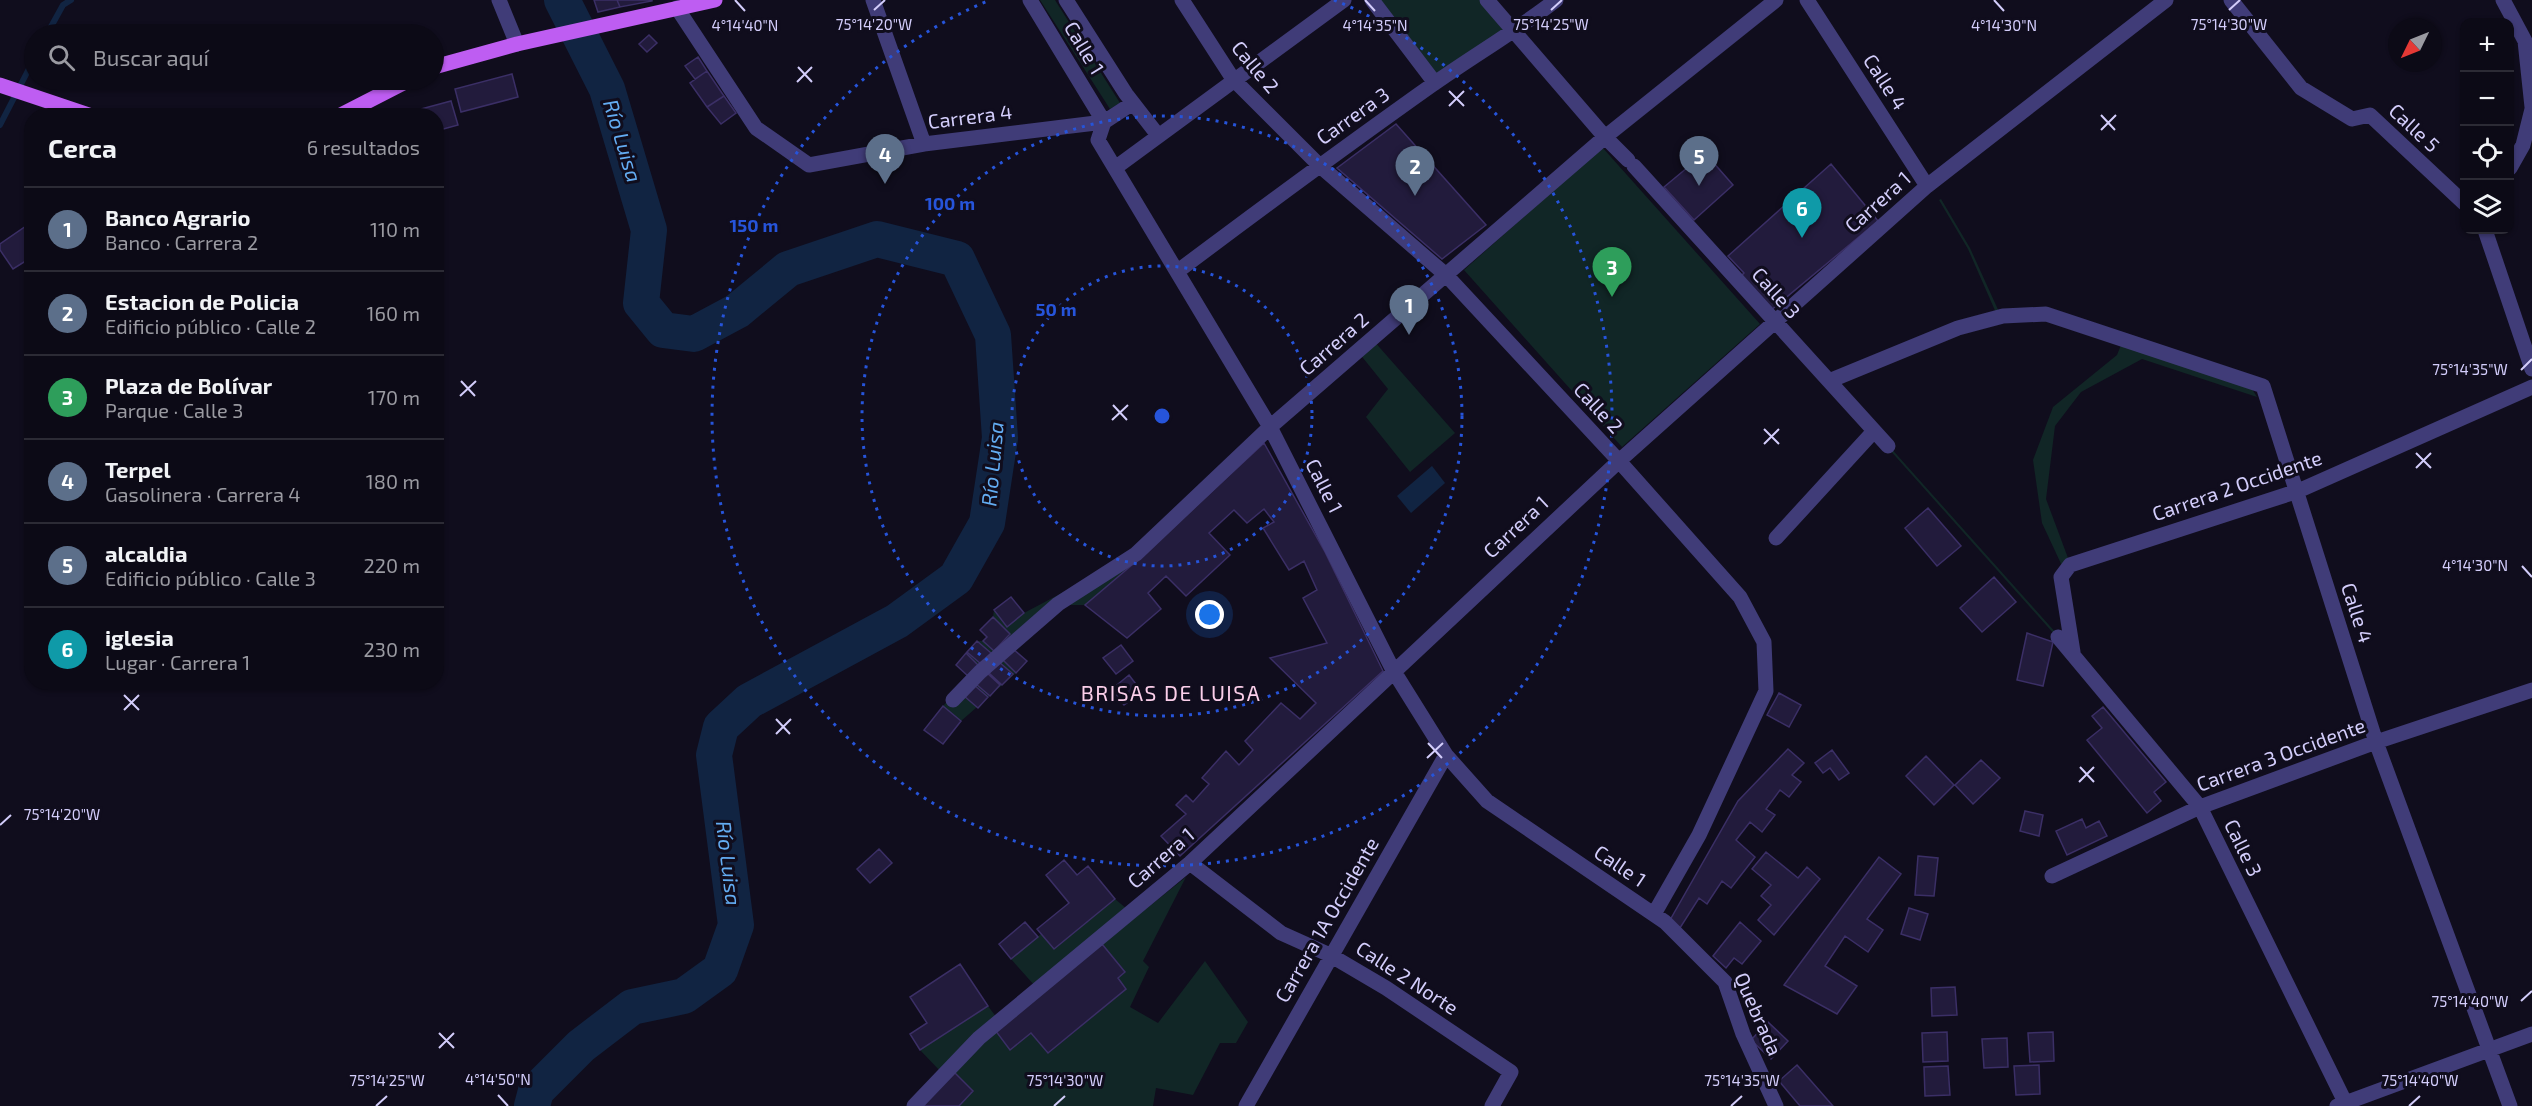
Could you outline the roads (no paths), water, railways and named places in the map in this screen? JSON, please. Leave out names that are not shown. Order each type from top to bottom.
[{"type":"main road","points":[[444,64],[521,43],[715,0]]},
{"type":"main road","points":[[0,86],[63,108]]},
{"type":"main road","points":[[355,108],[390,90]]},
{"type":"street","points":[[499,0],[521,43]]},
{"type":"street","points":[[873,0],[924,144]]},
{"type":"street","name":"Calle 1","points":[[1030,0],[1104,122],[1098,140],[1270,427],[1393,670],[1446,755],[1487,801],[1660,918]]},
{"type":"street","name":"Calle 1","points":[[1066,0],[1133,104],[1157,134]]},
{"type":"street","name":"Calle 2","points":[[1182,0],[1233,79],[1319,165],[1446,275],[1619,461],[1740,597],[1764,642],[1766,691],[1660,918]]},
{"type":"street","points":[[1115,168],[1157,134],[1344,0]]},
{"type":"street","points":[[1372,0],[1435,83]]},
{"type":"street","name":"Calle 3","points":[[1487,0],[1605,137],[1888,446]]},
{"type":"street","name":"Carrera 3","points":[[1178,271],[1319,165],[1435,83],[1515,32],[1556,0]]},
{"type":"street","name":"Carrera 2","points":[[953,700],[980,672],[1058,604],[1136,554],[1270,427],[1605,137],[1776,0]]},
{"type":"street","name":"Calle 4","points":[[1807,0],[1927,186]]},
{"type":"street","name":"Carrera 1","points":[[914,1106],[979,1038],[1190,863],[1393,670],[1619,461],[1927,186],[2166,0]]},
{"type":"street","name":"Calle 5","points":[[2231,0],[2301,88],[2352,119],[2370,115],[2460,198]]},
{"type":"street","points":[[2503,0],[2525,41],[2532,108],[2528,146],[2514,163]]},
{"type":"street","name":"Carrera 4","points":[[677,8],[756,128],[809,165],[924,144],[1104,122],[1133,104]]},
{"type":"street","points":[[2486,234],[2532,369]]},
{"type":"street","name":"Calle 4","points":[[1829,381],[1958,328],[2002,316],[2046,314],[2263,386],[2376,742],[2510,1106]]},
{"type":"street","name":"Carrera 2 Occidente","points":[[2073,652],[2061,577],[2070,565],[2298,491],[2532,387]]},
{"type":"street","points":[[1776,538],[1874,431]]},
{"type":"street","name":"Calle 3","points":[[2058,637],[2073,652],[2200,807],[2343,1105]]},
{"type":"street","name":"Carrera 3 Occidente","points":[[2052,876],[2200,807],[2376,742],[2532,690]]},
{"type":"street","name":"Carrera 1A Occidente","points":[[1246,1106],[1446,755]]},
{"type":"street","name":"Calle 2 Norte","points":[[1190,863],[1281,933],[1330,955],[1386,988],[1511,1072],[1492,1106]]},
{"type":"street","name":"Quebrada","points":[[1660,918],[1725,982],[1743,1034],[1776,1106]]},
{"type":"street","points":[[2343,1105],[2532,1034]]},
{"type":"water","points":[[1432,466],[1445,483],[1411,513],[1397,496]]},
{"type":"waterway","points":[[53,24],[63,5],[71,0]]},
{"type":"waterway","name":"Río Luisa","points":[[532,1106],[536,1091],[581,1046],[632,1007],[684,996],[720,970],[736,925],[714,755],[721,727],[749,701],[897,621],[956,578],[987,523],[1000,438],[993,335],[957,259],[877,239],[788,269],[737,311],[694,334],[663,330],[641,303],[649,230],[607,89],[562,0]]},
{"type":"waterway","points":[[0,125],[24,78]]},
{"type":"place","name":"Terpel","points":[[885,184]]},
{"type":"place","name":"alcaldia","points":[[1699,186]]},
{"type":"place","name":"Estacion de Policia","points":[[1415,196]]},
{"type":"place","name":"iglesia","points":[[1802,238]]},
{"type":"place","name":"Plaza de Bolívar","points":[[1612,297]]},
{"type":"place","name":"Banco Agrario","points":[[1409,335]]},
{"type":"district","name":"BRISAS DE LUISA","points":[[1171,694]]}]
